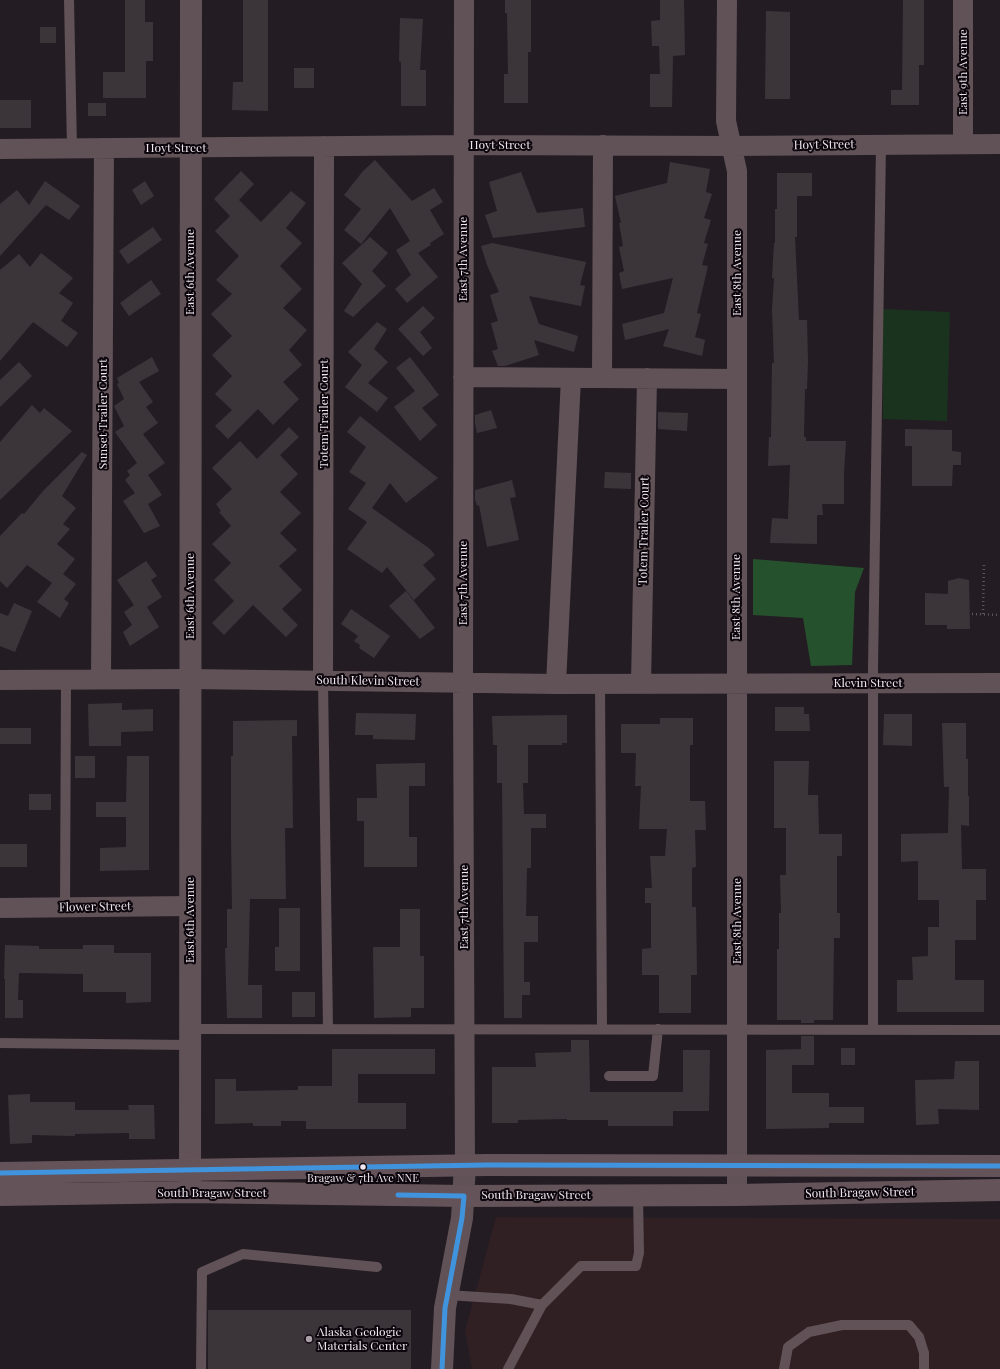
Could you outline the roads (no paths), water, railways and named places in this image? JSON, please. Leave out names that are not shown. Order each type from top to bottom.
[{"type":"main road","name":"South Bragaw Street","points":[[0,1173],[190,1171],[466,1165],[737,1164],[1000,1166]]},
{"type":"main road","name":"South Bragaw Street","points":[[0,1195],[190,1192],[464,1196],[736,1195],[1000,1190]]},
{"type":"street","name":"East 6th Avenue","points":[[190,1192],[191,0]]},
{"type":"street","name":"East 7th Avenue","points":[[464,0],[463,682],[466,1165]]},
{"type":"street","name":"East 8th Avenue","points":[[727,0],[726,121],[736,171],[736,1195]]},
{"type":"street","name":"East 9th Avenue","points":[[963,0],[963,144]]},
{"type":"street","name":"Hoyt Street","points":[[0,149],[464,145],[732,146],[1000,144]]},
{"type":"street","points":[[602,378],[604,145]]},
{"type":"street","name":"Totem Trailer Court","points":[[323,681],[324,146]]},
{"type":"street","name":"Sunset Trailer Court","points":[[101,680],[104,148]]},
{"type":"street","points":[[463,377],[736,379]]},
{"type":"street","points":[[556,684],[571,378]]},
{"type":"street","name":"Totem Trailer Court","points":[[641,683],[647,378]]},
{"type":"street","name":"South Klevin Street","points":[[0,680],[190,679],[556,684],[736,682]]},
{"type":"street","name":"Klevin Street","points":[[736,682],[1000,683]]},
{"type":"street","name":"Flower Street","points":[[0,908],[190,906]]},
{"type":"street","points":[[442,1369],[445,1308],[462,1218],[466,1165]]},
{"type":"lane","points":[[69,0],[72,148]]},
{"type":"lane","points":[[873,1030],[873,683],[881,144]]},
{"type":"lane","points":[[65,907],[66,680]]},
{"type":"lane","points":[[323,681],[328,1029]]},
{"type":"lane","points":[[600,683],[602,1029]]},
{"type":"lane","points":[[0,1043],[190,1037],[328,1029],[1000,1030]]},
{"type":"lane","points":[[609,1076],[653,1076],[658,1029]]},
{"type":"lane","points":[[508,1369],[542,1305],[581,1266],[636,1266],[639,1253],[638,1195]]},
{"type":"lane","points":[[201,1369],[202,1272],[243,1254],[377,1267]]},
{"type":"lane","points":[[447,1295],[511,1299],[542,1305]]},
{"type":"lane","points":[[784,1369],[788,1347],[809,1332],[842,1325],[909,1325],[920,1342],[924,1354],[924,1369]]},
{"type":"place","name":"Bragaw & 7th Ave NNE","points":[[363,1167]]},
{"type":"place","name":"Alaska Geologic Materials Center","points":[[309,1339]]}]
